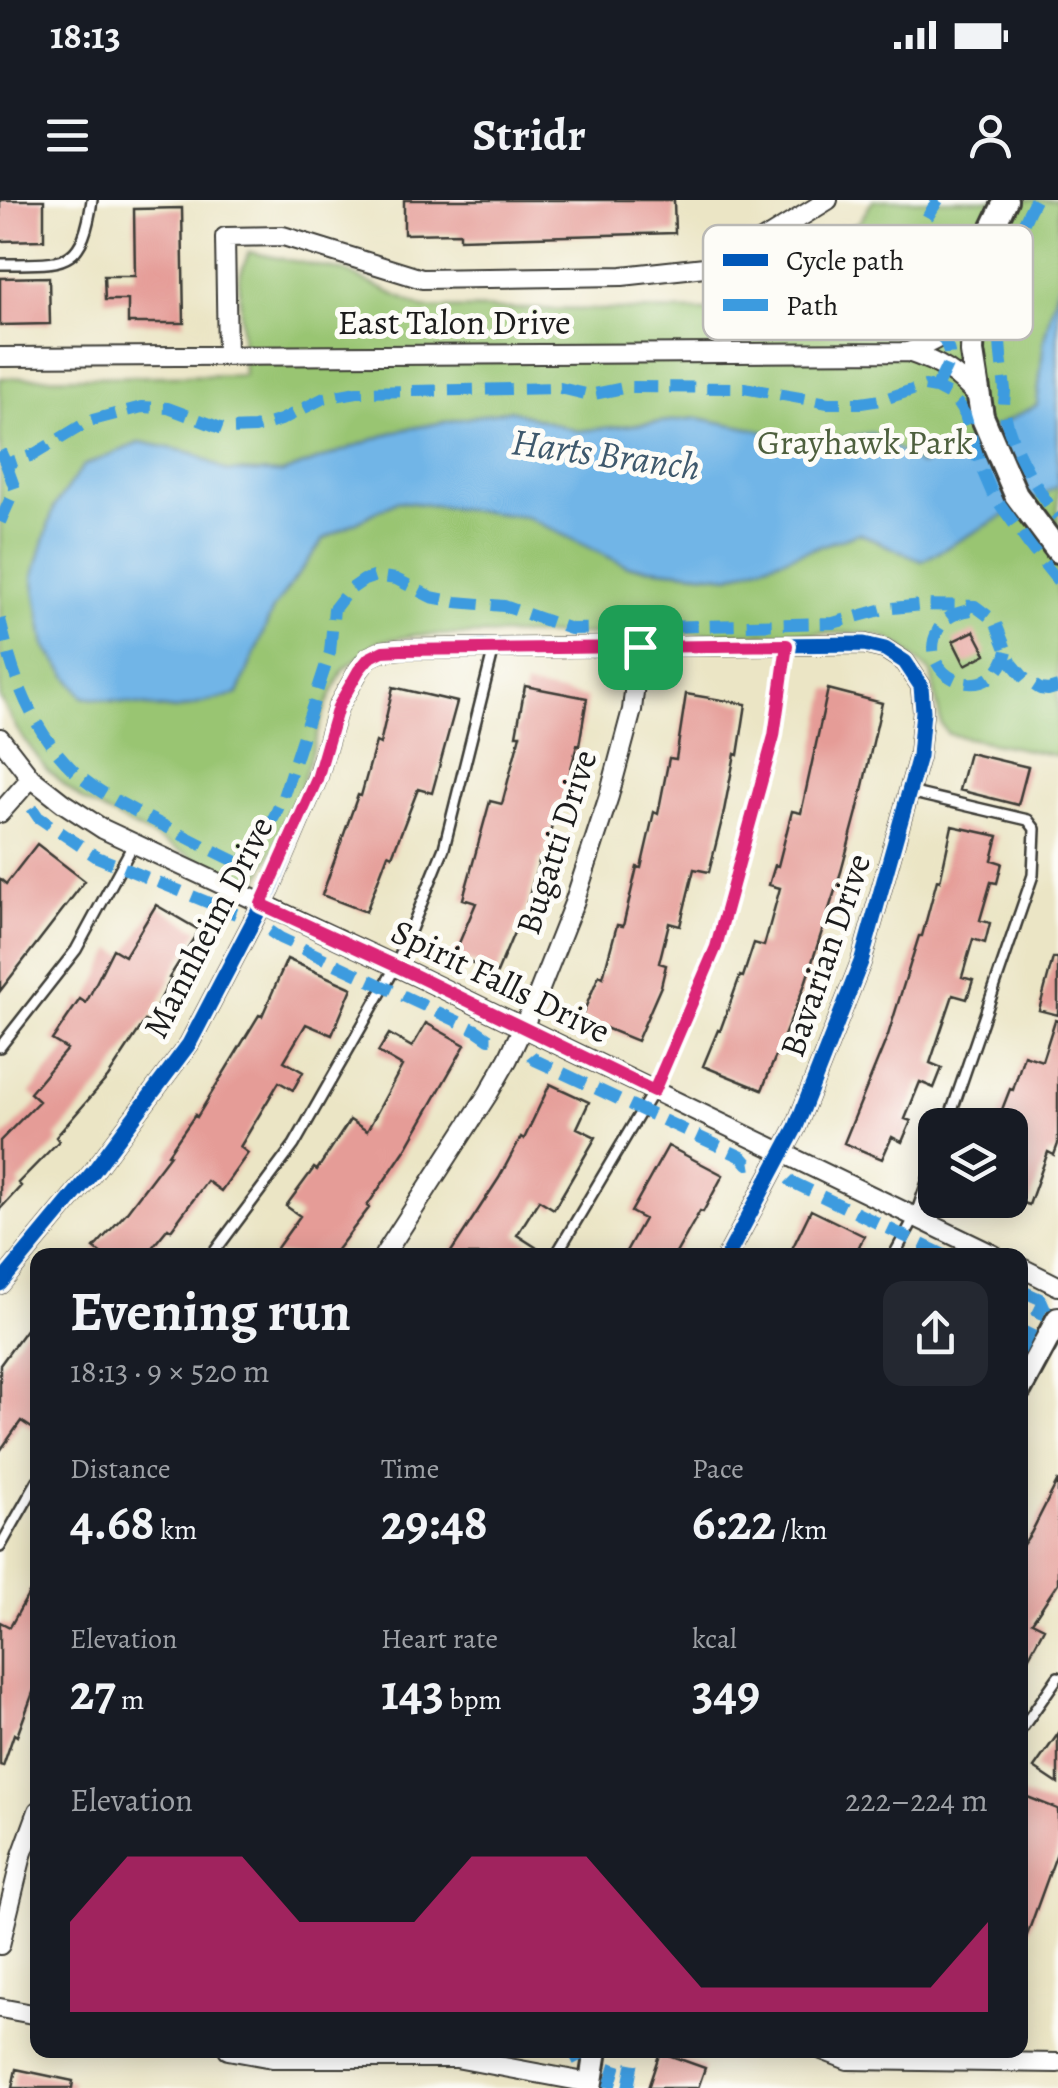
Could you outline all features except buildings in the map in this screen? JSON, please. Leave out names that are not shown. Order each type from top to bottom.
[{"type":"street","points":[[788,225],[828,200]]},
{"type":"street","points":[[994,225],[1006,200]]},
{"type":"street","points":[[227,356],[224,237],[283,236],[422,279],[622,276],[703,267]]},
{"type":"street","name":"East Talon Drive","points":[[908,352],[933,340]]},
{"type":"street","points":[[973,340],[981,407],[1016,494],[1058,551]]},
{"type":"street","name":"East Talon Drive","points":[[0,358],[908,352],[936,361],[960,377],[981,407]]},
{"type":"street","name":"Bavarian Drive","points":[[732,1248],[796,1127],[861,962],[918,756],[923,711],[921,686],[905,662],[884,649],[864,644],[787,645]]},
{"type":"street","points":[[494,648],[787,645]]},
{"type":"street","name":"Bugatti Drive","points":[[389,1248],[488,1094],[523,1028],[574,903],[609,796],[632,710],[640,647]]},
{"type":"street","name":"Mannheim Drive","points":[[30,1248],[94,1172],[190,1044],[261,904],[317,779],[338,707],[359,670],[369,658],[383,651],[494,648]]},
{"type":"street","name":"Spirit Falls Drive","points":[[0,738],[31,778],[102,829],[396,966],[979,1248]]},
{"type":"street","points":[[0,812],[31,778]]},
{"type":"street","name":"Mannheim Drive","points":[[0,1284],[30,1248]]},
{"type":"street","points":[[1028,1272],[1058,1286]]},
{"type":"street","points":[[1028,1374],[1058,1319]]},
{"type":"street","points":[[0,1945],[30,1832]]},
{"type":"street","points":[[0,2008],[30,2014]]},
{"type":"street","points":[[456,2058],[590,2086],[595,2058]]},
{"type":"street","points":[[927,2058],[1058,2063]]},
{"type":"lane","points":[[0,264],[52,263],[70,258],[88,230],[92,200]]},
{"type":"lane","points":[[560,1248],[654,1091],[716,947],[774,736],[787,645]]},
{"type":"lane","points":[[217,1248],[294,1145],[396,966],[444,848],[494,648]]},
{"type":"lane","points":[[908,792],[1028,820],[1034,829],[1034,875],[953,1108]]},
{"type":"lane","points":[[0,1047],[76,950],[134,843]]},
{"type":"lane","points":[[898,1248],[918,1208]]},
{"type":"lane","points":[[0,1547],[30,1494]]},
{"type":"lane","points":[[1028,1720],[1058,1677]]},
{"type":"green space","name":"Grayhawk Park","points":[[873,200],[1058,200],[1058,756],[948,734],[941,724],[931,673],[900,645],[881,636],[416,635],[377,642],[343,670],[326,706],[295,805],[254,889],[82,800],[47,770],[18,731],[0,698],[0,378],[244,375],[239,278],[249,252],[344,271],[423,308],[703,311],[703,340],[1033,340],[1033,225],[853,225]]},
{"type":"water","name":"Harts Branch","points":[[1058,283],[1058,486],[922,561],[859,533],[730,576],[627,566],[526,517],[397,501],[324,539],[273,609],[238,694],[175,710],[83,697],[45,646],[33,577],[54,507],[83,466],[141,442],[193,453],[227,471],[282,473],[396,431],[510,410],[577,431],[698,418],[820,442],[872,433],[921,465],[1037,405],[1044,339]]},
{"type":"marked path","points":[[923,225],[938,200]]},
{"type":"marked path","points":[[1023,225],[1035,200]]},
{"type":"marked path","points":[[936,388],[948,362],[949,351],[944,340]]},
{"type":"marked path","points":[[1000,340],[1008,426],[1019,454],[1058,517]]},
{"type":"marked path","points":[[0,451],[6,464],[33,455],[89,421],[142,407],[168,408],[223,429],[255,428],[281,420],[324,398],[357,392],[560,388],[590,395],[628,387],[744,388],[828,403],[861,403],[925,386],[949,395],[958,404],[992,493],[1058,581]]},
{"type":"marked path","points":[[0,522],[15,489],[6,464]]},
{"type":"marked path","points":[[0,619],[25,700],[46,737],[73,770],[120,803],[241,864],[282,800],[330,652],[334,609],[348,591],[376,576],[396,579],[431,597],[504,606],[571,629],[833,623],[884,609],[975,606],[995,621],[1011,662],[1026,680],[1040,689],[1058,687]]},
{"type":"marked path","points":[[971,610],[952,616],[938,630],[933,647],[936,661],[945,673],[957,681],[986,680],[998,669],[1007,651]]},
{"type":"marked path","points":[[32,808],[38,817],[97,857],[236,914]]},
{"type":"marked path","points":[[270,931],[489,1039],[496,1039]]},
{"type":"marked path","points":[[531,1055],[742,1157],[748,1164],[754,1163]]},
{"type":"marked path","points":[[789,1179],[929,1248]]},
{"type":"marked path","points":[[1028,1294],[1040,1299],[1042,1306]]},
{"type":"marked path","points":[[1028,1335],[1042,1306],[1049,1303]]},
{"type":"marked path","points":[[577,2058],[579,2062]]},
{"type":"marked path","points":[[609,2088],[618,2058]]},
{"type":"marked path","points":[[628,2088],[634,2058]]},
{"type":"cycle path","points":[[0,1284],[93,1172],[189,1044],[270,889],[317,779],[338,707],[369,657],[401,649],[864,644],[885,649],[905,662],[921,686],[919,756],[861,962],[796,1127],[732,1248]]},
{"type":"route","points":[[787,645],[774,736],[716,947],[654,1091],[261,904],[317,779],[338,707],[369,658],[383,651],[401,650],[640,647],[787,645]]}]
